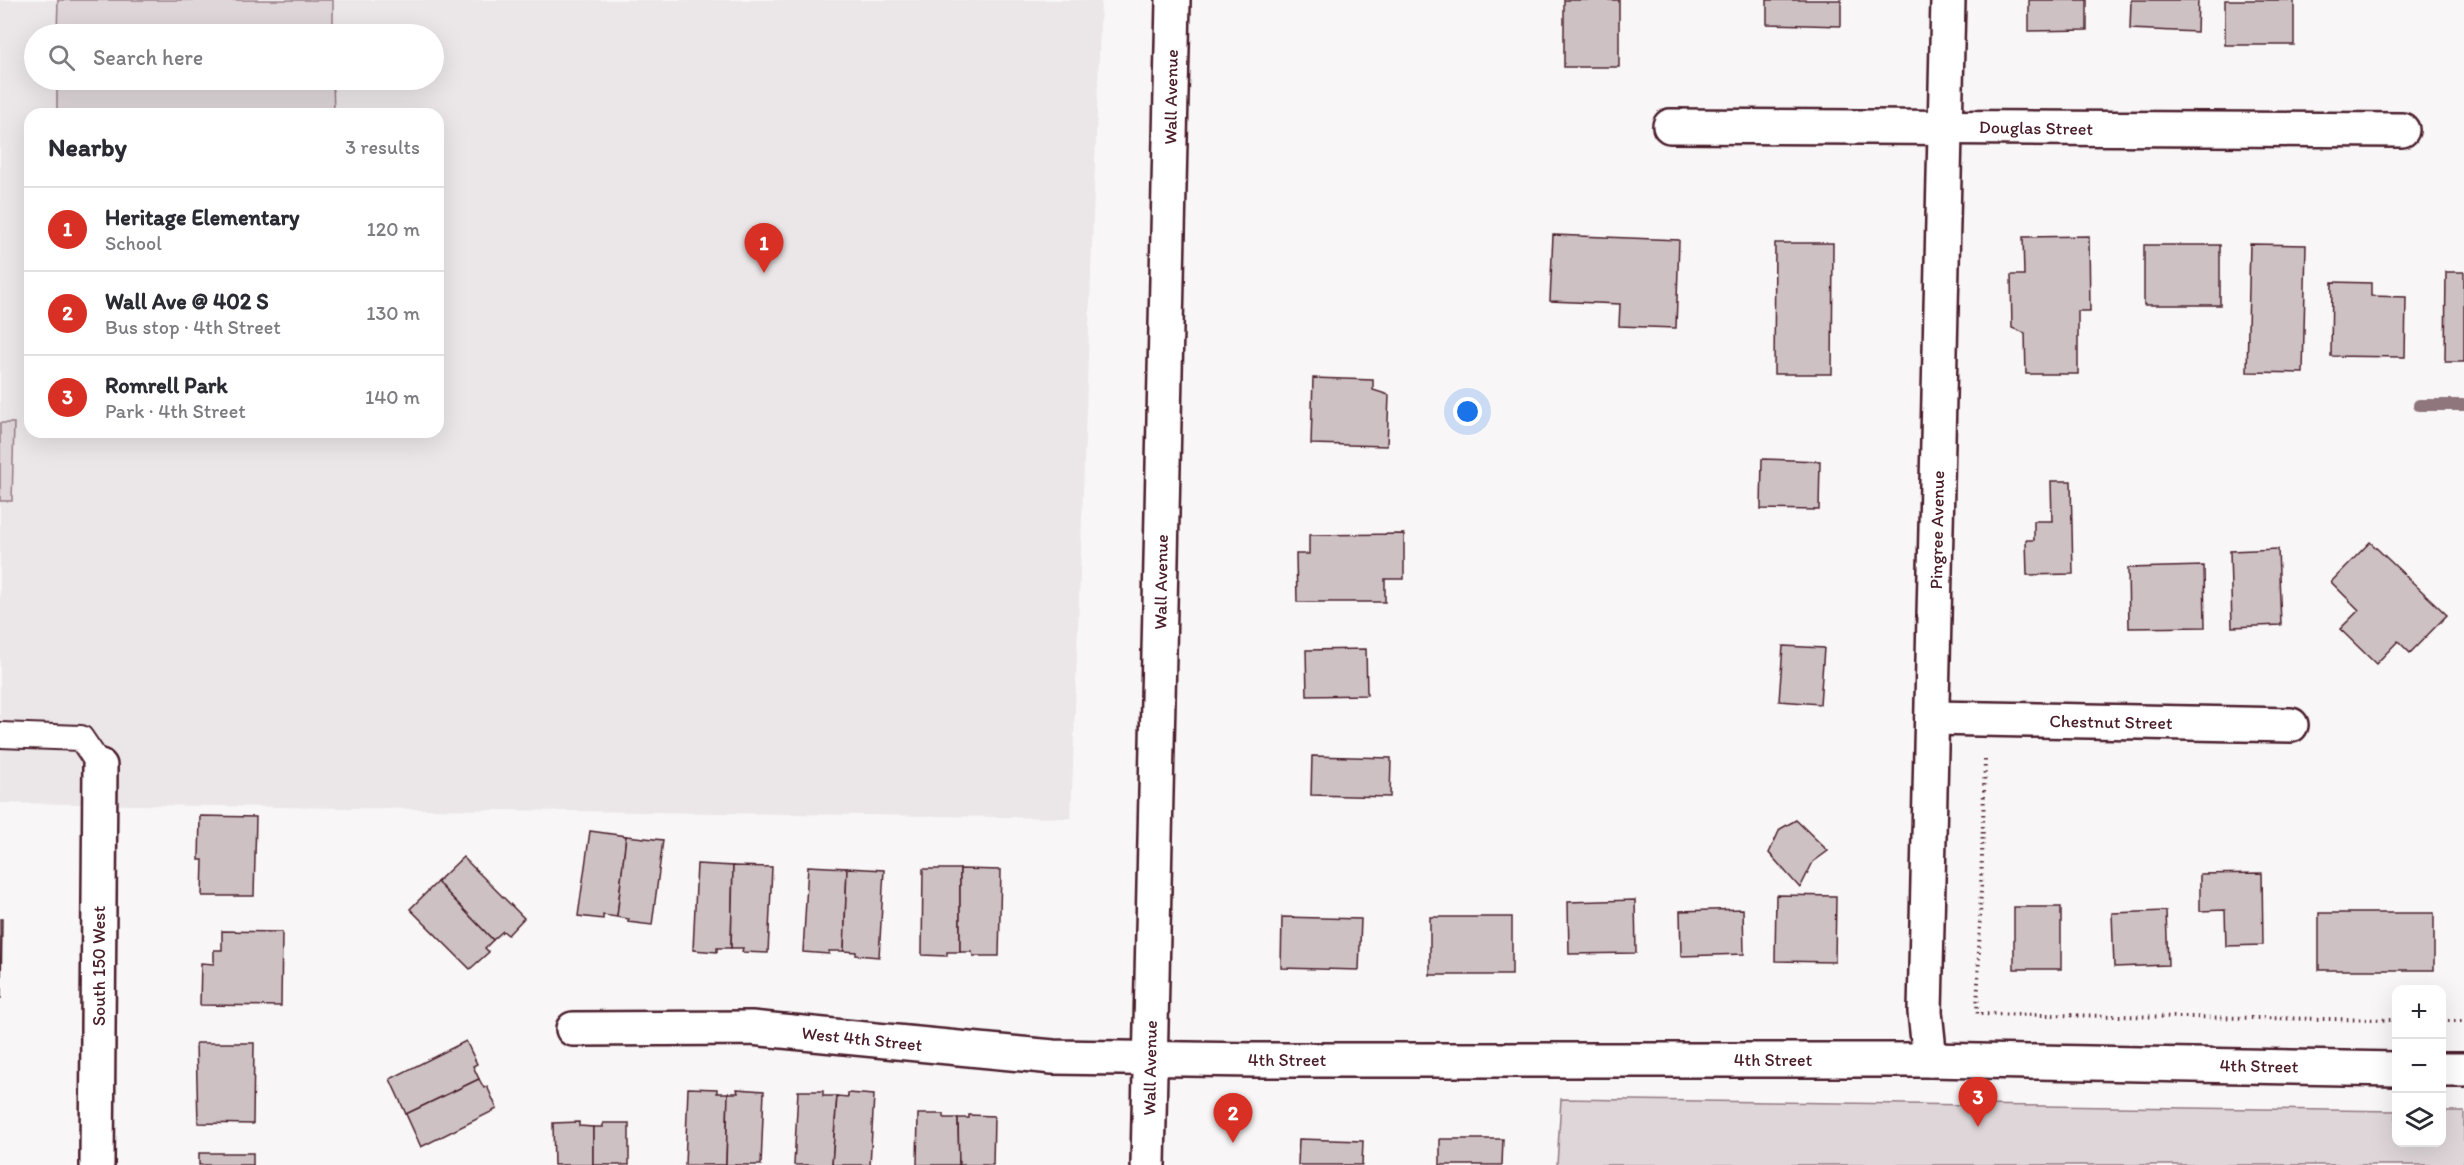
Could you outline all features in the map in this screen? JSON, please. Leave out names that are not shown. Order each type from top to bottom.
[{"type":"street","name":"Wall Avenue","points":[[1148,1165],[1173,0]]},
{"type":"street","name":"Pingree Avenue","points":[[1930,1060],[1926,1012],[1948,0]]},
{"type":"street","name":"Douglas Street","points":[[1670,126],[2402,130]]},
{"type":"street","name":"Chestnut Street","points":[[1932,718],[2291,725]]},
{"type":"street","name":"South 150 West","points":[[97,1165],[100,766]]},
{"type":"street","name":"West 4th Street","points":[[573,1029],[751,1028],[1033,1056],[1150,1058]]},
{"type":"street","name":"4th Street","points":[[1150,1058],[1930,1060],[2392,1069]]},
{"type":"street","points":[[2446,1070],[2464,1070]]},
{"type":"lane","points":[[0,735],[81,738],[100,766]]},
{"type":"path","points":[[1984,759],[1977,1014],[2392,1020]]},
{"type":"path","points":[[2446,1021],[2464,1021]]},
{"type":"shaded area","points":[[0,0],[1101,0],[1071,818],[0,803]]},
{"type":"shaded area","points":[[58,0],[333,0],[333,24],[57,24]]},
{"type":"shaded area","points":[[57,90],[333,90],[334,108],[57,108]]},
{"type":"shaded area","points":[[0,423],[14,423],[12,501],[0,501]]},
{"type":"shaded area","points":[[1561,1099],[2392,1111],[2392,1147],[2446,1147],[2446,1111],[2464,1111],[2464,1165],[1557,1165]]},
{"type":"building","points":[[1564,0],[1619,0],[1619,67],[1564,67]]},
{"type":"building","points":[[1767,0],[1841,0],[1841,26],[1767,24]]},
{"type":"building","points":[[2029,0],[2087,0],[2087,30],[2029,31]]},
{"type":"building","points":[[2131,0],[2198,0],[2197,32],[2130,29]]},
{"type":"building","points":[[2225,0],[2294,0],[2294,45],[2225,45]]},
{"type":"building","points":[[1553,235],[1679,240],[1676,328],[1619,326],[1620,304],[1550,301]]},
{"type":"building","points":[[2089,236],[2090,311],[2078,311],[2078,374],[2026,374],[2025,333],[2012,328],[2011,275],[2024,275],[2023,237]]},
{"type":"building","points":[[1775,243],[1833,243],[1832,374],[1774,374]]},
{"type":"building","points":[[2250,244],[2306,245],[2303,373],[2247,372]]},
{"type":"building","points":[[2144,245],[2220,245],[2220,305],[2144,305]]},
{"type":"building","points":[[2446,272],[2464,272],[2464,362],[2445,362]]},
{"type":"building","points":[[2332,282],[2371,283],[2371,296],[2406,297],[2405,357],[2331,356]]},
{"type":"building","points":[[1313,378],[1373,380],[1373,390],[1389,395],[1387,446],[1311,444]]},
{"type":"building","points":[[1762,459],[1820,461],[1819,510],[1761,509]]},
{"type":"building","points":[[2051,481],[2071,481],[2073,574],[2027,575],[2026,540],[2034,540],[2034,521],[2052,521]]},
{"type":"building","points":[[1404,534],[1404,579],[1385,579],[1385,602],[1297,602],[1296,554],[1309,554],[1309,535]]},
{"type":"building","points":[[2370,542],[2447,615],[2410,653],[2398,641],[2376,664],[2340,629],[2359,610],[2331,582]]},
{"type":"building","points":[[2278,549],[2281,625],[2232,627],[2230,551]]},
{"type":"building","points":[[2204,566],[2205,627],[2129,628],[2128,568]]},
{"type":"building","points":[[1783,646],[1824,648],[1820,704],[1779,701]]},
{"type":"building","points":[[1366,649],[1367,695],[1307,696],[1306,650]]},
{"type":"building","points":[[1312,756],[1391,758],[1390,797],[1311,795]]},
{"type":"building","points":[[200,816],[256,817],[254,896],[202,896],[203,860],[199,860]]},
{"type":"building","points":[[1796,820],[1828,851],[1813,862],[1800,888],[1769,853],[1780,829]]},
{"type":"building","points":[[590,831],[626,836],[617,917],[603,915],[603,919],[578,916]]},
{"type":"building","points":[[626,836],[663,840],[652,925],[628,922],[629,919],[617,917]]},
{"type":"building","points":[[463,857],[524,918],[508,935],[503,931],[493,940],[437,882]]},
{"type":"building","points":[[697,864],[733,866],[731,948],[717,948],[717,952],[693,950]]},
{"type":"building","points":[[733,866],[772,867],[768,953],[742,952],[743,948],[731,948]]},
{"type":"building","points":[[808,866],[847,868],[844,951],[829,951],[829,954],[803,952]]},
{"type":"building","points":[[847,868],[884,870],[879,957],[856,955],[856,952],[844,951]]},
{"type":"building","points":[[923,869],[960,869],[960,952],[947,952],[947,956],[922,955]]},
{"type":"building","points":[[960,869],[1001,870],[999,956],[973,956],[972,952],[960,952]]},
{"type":"building","points":[[2262,873],[2263,945],[2226,946],[2225,910],[2200,911],[2200,874]]},
{"type":"building","points":[[437,882],[493,940],[485,948],[489,952],[470,969],[410,909]]},
{"type":"building","points":[[1776,895],[1836,896],[1835,962],[1775,961]]},
{"type":"building","points":[[1635,900],[1636,953],[1569,954],[1568,902]]},
{"type":"building","points":[[2014,907],[2061,907],[2061,969],[2014,969]]},
{"type":"building","points":[[1743,909],[1744,954],[1681,956],[1680,911]]},
{"type":"building","points":[[2166,911],[2168,965],[2114,967],[2112,913]]},
{"type":"building","points":[[2319,913],[2434,913],[2434,970],[2319,970]]},
{"type":"building","points":[[1282,917],[1361,919],[1359,970],[1281,968]]},
{"type":"building","points":[[1430,917],[1512,917],[1512,975],[1430,975]]},
{"type":"building","points":[[0,919],[2,919],[1,998],[0,998]]},
{"type":"building","points":[[222,931],[282,932],[281,1006],[200,1005],[201,963],[214,964],[214,950],[222,950]]},
{"type":"building","points":[[466,1041],[477,1064],[473,1066],[479,1079],[406,1114],[390,1079]]},
{"type":"building","points":[[196,1043],[254,1043],[253,1124],[198,1123]]},
{"type":"building","points":[[479,1079],[484,1088],[487,1086],[497,1109],[421,1147],[406,1114]]},
{"type":"building","points":[[688,1088],[717,1089],[717,1093],[728,1093],[726,1165],[685,1165]]},
{"type":"building","points":[[737,1089],[764,1091],[761,1165],[726,1165],[728,1093],[738,1093]]},
{"type":"building","points":[[798,1091],[823,1091],[823,1096],[837,1096],[832,1165],[794,1165]]},
{"type":"building","points":[[848,1093],[874,1095],[870,1165],[832,1165],[837,1096],[848,1097]]},
{"type":"building","points":[[918,1114],[944,1114],[944,1118],[958,1118],[959,1165],[917,1165]]},
{"type":"building","points":[[969,1115],[994,1116],[993,1165],[959,1165],[958,1118],[969,1118]]},
{"type":"building","points":[[579,1122],[579,1126],[593,1127],[593,1165],[554,1165],[553,1123]]},
{"type":"building","points":[[603,1123],[629,1123],[629,1165],[593,1165],[593,1127],[603,1127]]},
{"type":"building","points":[[1299,1139],[1363,1141],[1362,1165],[1298,1165]]},
{"type":"building","points":[[1440,1139],[1503,1139],[1502,1165],[1440,1165]]},
{"type":"building","points":[[199,1153],[253,1153],[253,1165],[199,1165]]},
{"type":"waterway","points":[[2419,405],[2464,405]]},
{"type":"place","name":"Heritage Elementary","points":[[764,273]]},
{"type":"place","name":"Romrell Park","points":[[1978,1127]]},
{"type":"place","name":"Wall Ave @ 402 S","points":[[1233,1143]]}]
